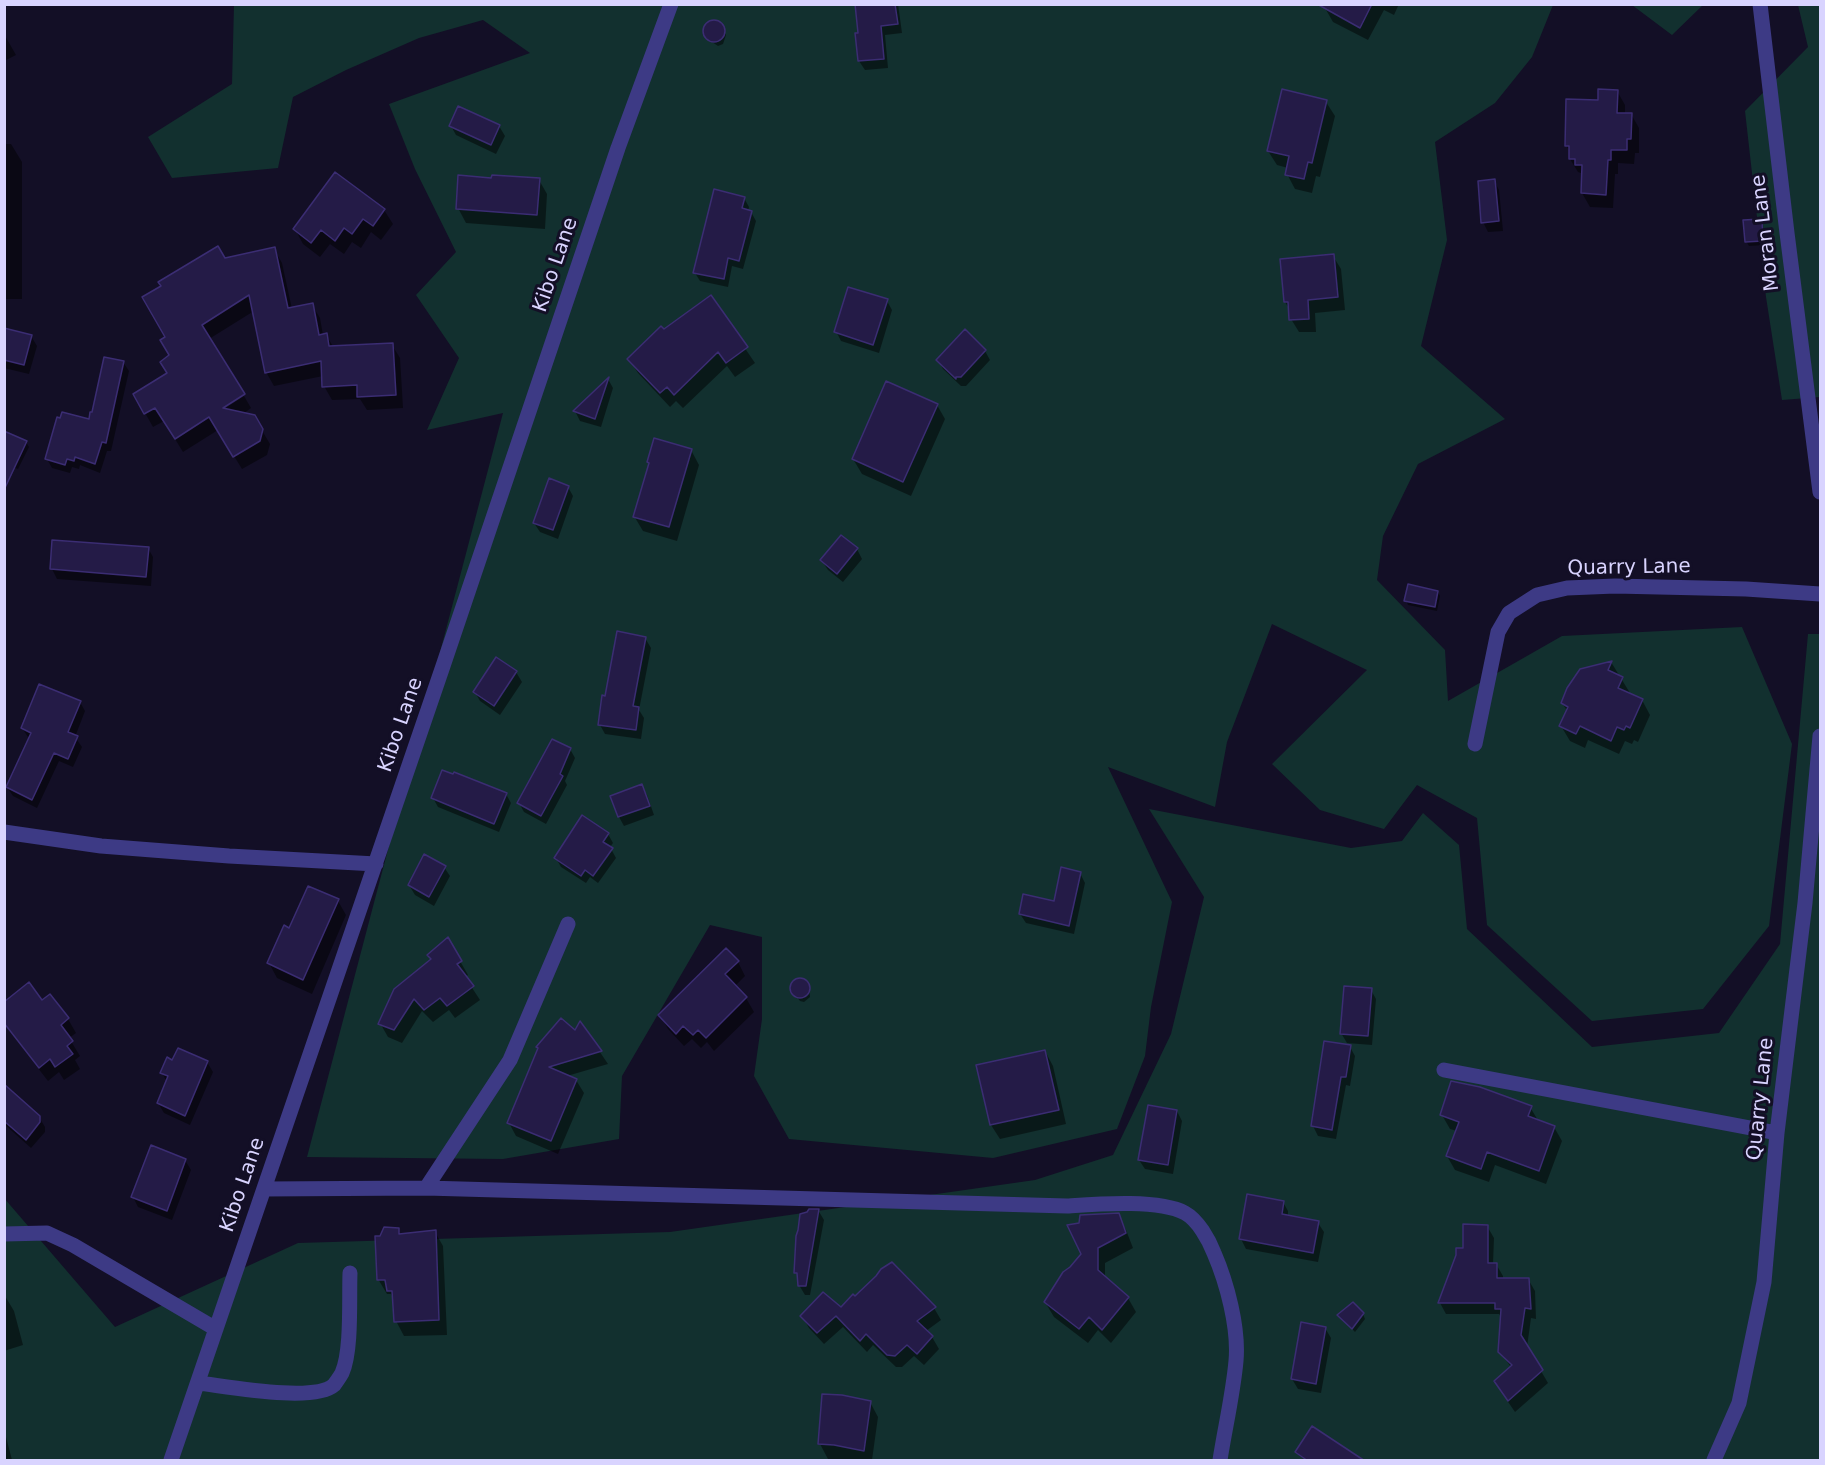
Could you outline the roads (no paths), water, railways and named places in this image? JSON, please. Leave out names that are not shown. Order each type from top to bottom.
[{"type":"street","name":"Kibo Lane","points":[[171,1461],[614,159],[671,4]]},
{"type":"street","name":"Moran Lane","points":[[1760,4],[1821,492]]},
{"type":"street","name":"Quarry Lane","points":[[1475,744],[1498,632],[1509,613],[1537,595],[1567,588],[1615,586],[1746,589],[1821,594]]},
{"type":"street","name":"Quarry Lane","points":[[1714,1461],[1739,1403],[1764,1282],[1777,1133],[1805,903],[1821,736]]},
{"type":"street","points":[[4,832],[112,847],[376,864]]},
{"type":"street","points":[[426,1188],[510,1060],[568,924]]},
{"type":"street","points":[[1444,1070],[1777,1133]]},
{"type":"street","points":[[264,1189],[426,1188],[1067,1206],[1122,1203],[1165,1207],[1186,1213],[1206,1235],[1221,1269],[1233,1315],[1236,1359],[1220,1461]]},
{"type":"street","points":[[4,1234],[47,1233],[74,1245],[216,1329]]},
{"type":"street","points":[[198,1383],[291,1394],[315,1392],[333,1386],[342,1373],[347,1350],[350,1273]]}]
